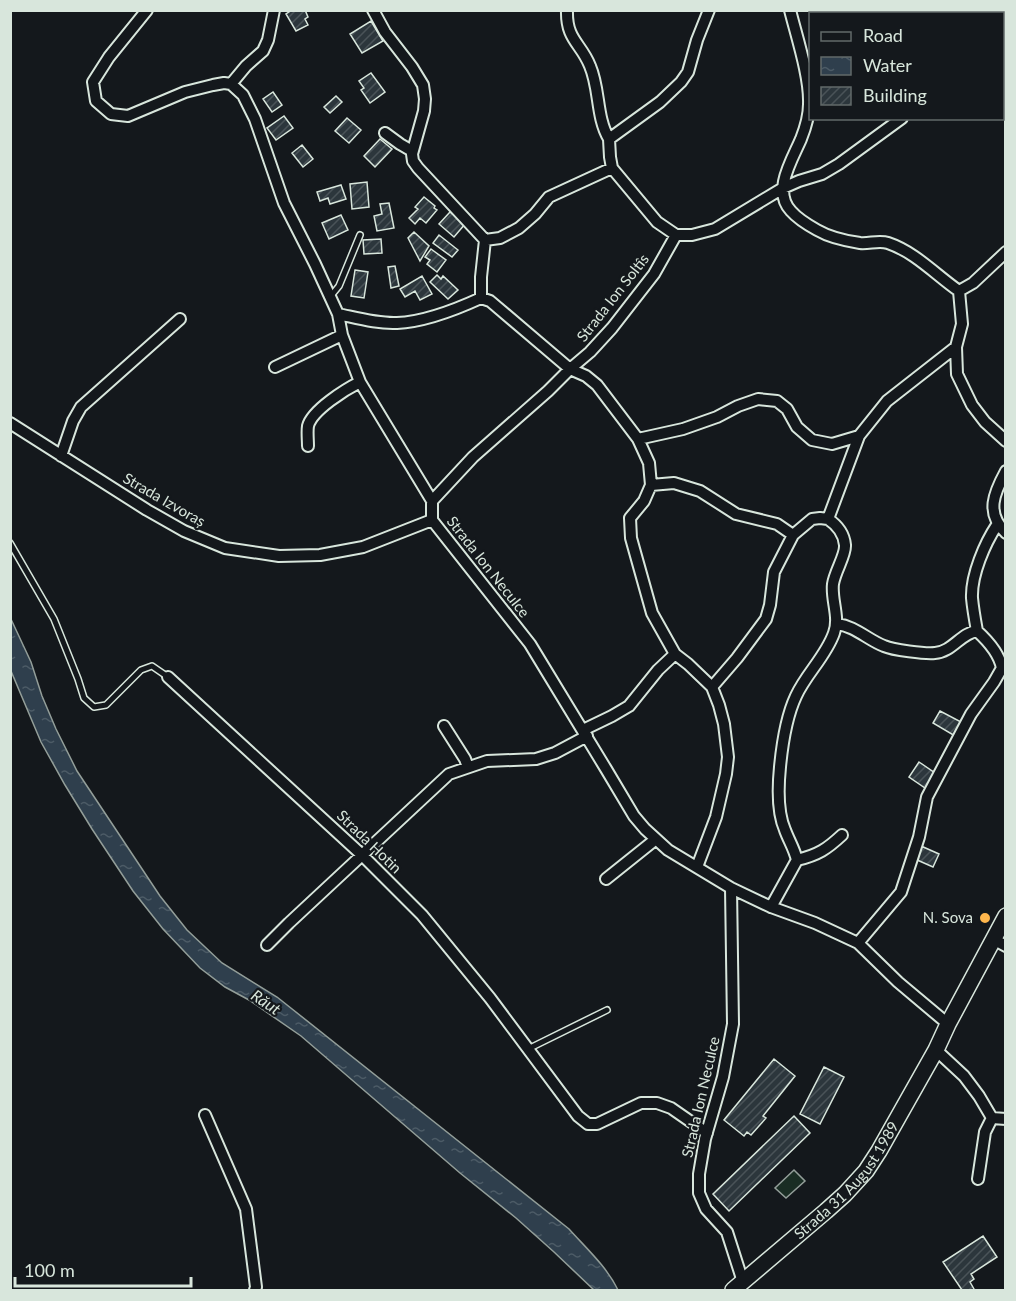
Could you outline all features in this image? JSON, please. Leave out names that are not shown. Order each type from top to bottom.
[{"type":"main road","name":"Strada 31 August 1989","points":[[738,1286],[832,1206],[866,1172],[936,1050],[948,1024],[999,943],[1005,916]]},
{"type":"street","points":[[147,10],[109,57],[93,82],[96,101],[111,114],[128,116],[184,92],[224,83],[231,84],[243,95],[255,119],[284,203],[338,314],[342,336],[360,382],[432,501]]},
{"type":"street","points":[[231,84],[263,51],[268,40],[274,10]]},
{"type":"street","points":[[373,10],[385,32],[423,85],[424,111],[412,151],[413,161],[485,240],[481,277],[482,298]]},
{"type":"street","points":[[567,10],[567,25],[572,38],[586,56],[591,68],[602,124],[609,139],[612,168],[657,222],[676,235],[692,235],[715,229],[783,188],[822,174],[840,164],[899,120]]},
{"type":"street","points":[[609,139],[660,102],[681,82],[690,66],[709,10]]},
{"type":"street","points":[[790,10],[809,89],[809,105],[807,121],[789,164],[783,188],[789,210],[820,232],[861,243],[885,242],[909,253],[959,291]]},
{"type":"street","points":[[385,133],[412,151]]},
{"type":"street","points":[[485,240],[500,238],[519,228],[549,197],[612,168]]},
{"type":"street","name":"Strada Ion Soltîs","points":[[432,501],[472,457],[590,352],[654,274],[676,235]]},
{"type":"street","points":[[959,291],[973,284],[1005,252]]},
{"type":"street","points":[[959,291],[962,324],[956,347],[957,374],[972,405],[985,422],[1005,441]]},
{"type":"street","points":[[338,314],[376,322],[398,323],[453,311],[482,298],[490,301],[570,369],[586,376],[597,385],[638,439],[649,463],[651,485],[644,501],[630,518],[631,538],[652,613],[675,654],[712,687],[724,724],[728,757],[726,774],[716,817],[697,867]]},
{"type":"street","points":[[62,456],[73,420],[81,407],[180,319]]},
{"type":"street","points":[[275,367],[342,336]]},
{"type":"street","points":[[828,519],[859,436],[887,401],[956,347]]},
{"type":"street","points":[[308,446],[309,425],[319,410],[360,382]]},
{"type":"street","points":[[638,439],[683,429],[758,399],[777,400],[787,409],[797,427],[812,440],[832,444],[859,436]]},
{"type":"street","name":"Strada Izvoraș","points":[[10,423],[175,526],[225,548],[279,556],[320,555],[363,547],[432,520]]},
{"type":"street","points":[[858,943],[901,892],[919,837],[927,797],[971,714],[1003,665],[977,631],[972,587],[990,536],[1001,529],[994,516],[993,505],[994,495],[1005,471]]},
{"type":"street","points":[[651,485],[674,483],[700,491],[736,514],[777,524],[793,536]]},
{"type":"street","name":"Strada Ion Neculce","points":[[432,501],[432,520],[530,644],[634,816],[668,850],[731,888],[733,1024],[723,1077],[707,1133],[699,1174],[699,1193],[706,1209],[727,1232],[738,1286]]},
{"type":"street","points":[[712,687],[766,619],[774,572],[793,536],[812,519],[828,519],[834,523],[842,533],[846,547],[835,573],[833,586],[837,624],[834,636],[796,696],[784,738],[780,768],[779,807],[784,830],[794,847],[797,860],[771,907]]},
{"type":"street","points":[[837,624],[845,625],[885,647],[937,653],[977,631]]},
{"type":"street","points":[[267,945],[449,774],[487,761],[536,759],[555,753],[629,706],[658,670],[675,654]]},
{"type":"street","name":"Strada Hotin","points":[[168,677],[362,855],[422,915],[490,998],[578,1116],[588,1124],[597,1124],[641,1103],[657,1103],[671,1108],[707,1133]]},
{"type":"street","points":[[444,726],[468,767]]},
{"type":"street","points":[[797,860],[814,856],[828,848],[842,835]]},
{"type":"street","points":[[606,879],[656,839]]},
{"type":"street","points":[[731,888],[858,943],[898,982],[948,1024]]},
{"type":"street","points":[[936,1050],[964,1076],[993,1118]]},
{"type":"street","points":[[205,1115],[246,1209],[255,1290]]},
{"type":"street","points":[[993,1118],[1005,1119]]},
{"type":"street","points":[[978,1179],[985,1132],[993,1118]]},
{"type":"lane","points":[[330,297],[339,286],[360,235]]},
{"type":"lane","points":[[10,543],[54,619],[84,698],[94,707],[106,705],[141,670],[152,666],[168,677]]},
{"type":"lane","points":[[528,1049],[607,1010]]},
{"type":"green space","points":[[794,1170],[805,1181],[786,1198],[775,1188]]},
{"type":"water","name":"Răut","points":[[10,617],[31,662],[56,729],[77,771],[160,896],[187,930],[222,963],[277,997],[569,1229],[602,1266],[618,1290],[594,1290],[516,1218],[460,1173],[301,1036],[200,968],[163,929],[133,891],[92,829],[41,742],[11,671]]},
{"type":"building","points":[[292,10],[305,10],[308,25],[296,31],[286,14]]},
{"type":"building","points":[[371,21],[383,41],[362,53],[350,34]]},
{"type":"building","points":[[371,73],[385,92],[370,103],[361,90],[364,88],[359,81]]},
{"type":"building","points":[[273,92],[282,105],[272,112],[263,99]]},
{"type":"building","points":[[336,96],[342,102],[330,113],[324,107]]},
{"type":"building","points":[[284,116],[293,128],[276,140],[267,128]]},
{"type":"building","points":[[347,118],[361,130],[349,143],[335,131]]},
{"type":"building","points":[[380,139],[392,149],[375,167],[364,156]]},
{"type":"building","points":[[302,145],[313,159],[303,167],[292,153]]},
{"type":"building","points":[[367,182],[369,207],[352,209],[350,184]]},
{"type":"building","points":[[341,185],[346,199],[330,204],[328,198],[320,201],[317,192]]},
{"type":"building","points":[[424,197],[437,210],[426,223],[420,218],[415,224],[409,218],[418,209],[415,207]]},
{"type":"building","points":[[389,203],[394,228],[377,231],[374,216],[382,214],[380,204]]},
{"type":"building","points":[[450,212],[465,224],[454,237],[439,224]]},
{"type":"building","points":[[341,215],[348,230],[329,239],[322,223]]},
{"type":"building","points":[[414,232],[429,246],[420,261],[408,238]]},
{"type":"building","points":[[439,235],[458,250],[452,257],[433,243]]},
{"type":"building","points":[[381,239],[382,253],[364,254],[363,240]]},
{"type":"building","points":[[431,249],[446,260],[437,272],[427,264],[430,260],[425,257]]},
{"type":"building","points":[[395,266],[399,286],[391,288],[388,267]]},
{"type":"building","points":[[355,270],[368,272],[364,298],[351,296]]},
{"type":"building","points":[[437,275],[441,279],[443,276],[458,290],[448,299],[430,282]]},
{"type":"building","points":[[422,276],[432,294],[420,300],[415,291],[405,297],[400,289]]},
{"type":"building","points":[[940,711],[963,723],[955,736],[933,723]]},
{"type":"building","points":[[919,762],[935,773],[925,788],[909,777]]},
{"type":"building","points":[[921,846],[939,854],[933,867],[915,859]]},
{"type":"building","points":[[774,1059],[795,1076],[763,1116],[766,1118],[751,1135],[747,1132],[744,1136],[724,1120]]},
{"type":"building","points":[[824,1067],[844,1077],[820,1124],[800,1114]]},
{"type":"building","points":[[794,1116],[810,1133],[729,1211],[713,1194]]},
{"type":"building","points":[[983,1236],[997,1257],[971,1274],[974,1279],[970,1282],[973,1290],[962,1290],[943,1262]]},
{"type":"place","name":"N. Sova","points":[[985,918]]}]
